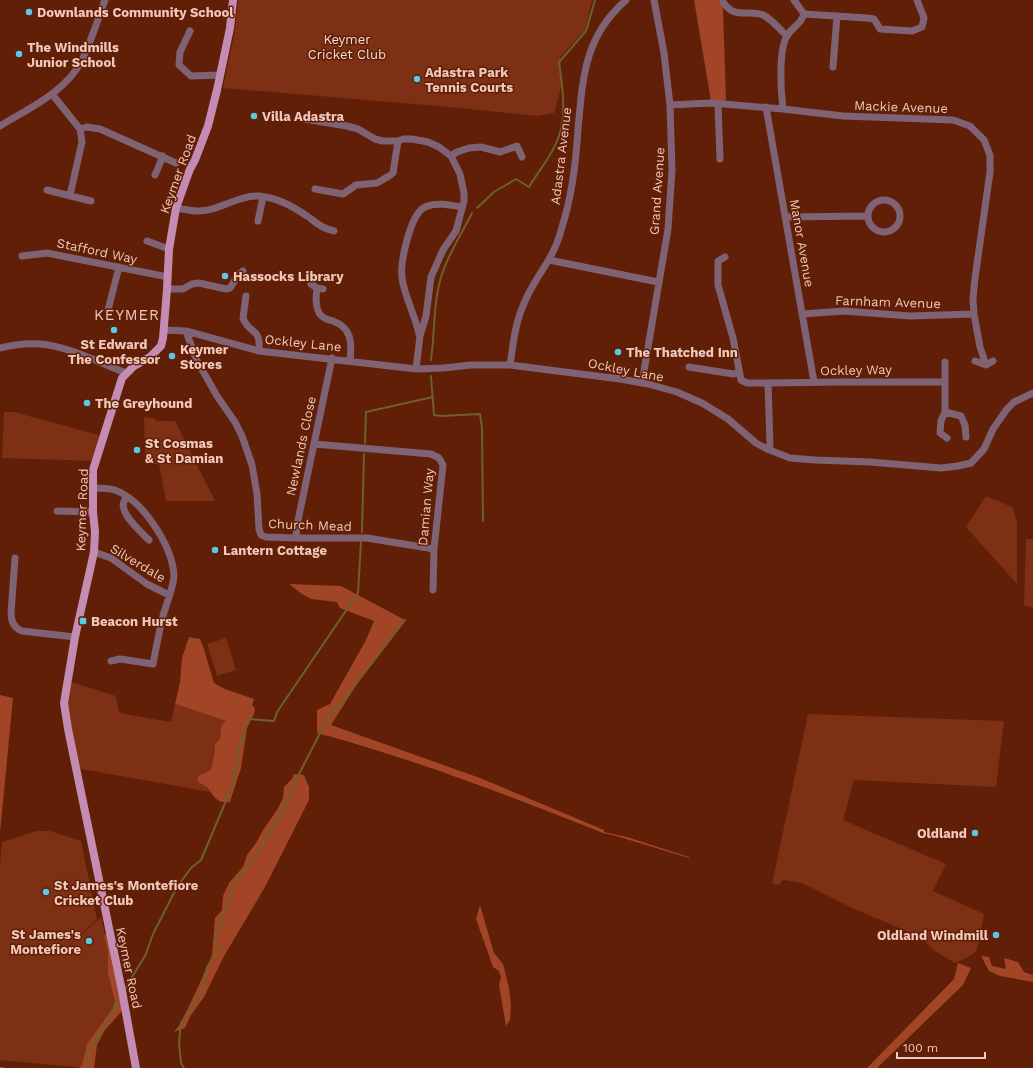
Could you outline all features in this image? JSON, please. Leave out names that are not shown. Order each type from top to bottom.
[{"type":"main road","name":"Keymer Road","points":[[136,1068],[123,993],[64,711],[64,703],[75,637],[94,552],[95,532],[93,512],[93,470],[120,385],[126,373],[134,366],[150,357],[161,346],[164,330],[168,277],[168,249],[176,208],[208,126],[230,28],[233,0]]},
{"type":"street","points":[[0,126],[52,94],[68,80],[82,60],[105,0]]},
{"type":"street","name":"Adastra Avenue","points":[[510,365],[522,307],[534,282],[549,260],[562,227],[570,195],[578,129],[580,96],[586,64],[600,29],[619,6],[626,0]]},
{"type":"street","name":"Grand Avenue","points":[[642,383],[668,230],[671,200],[672,148],[670,105],[664,53],[654,0]]},
{"type":"street","points":[[784,109],[780,75],[783,49],[787,36],[802,22],[804,14],[794,0]]},
{"type":"street","points":[[804,14],[856,17],[874,20],[880,29],[912,31],[922,27],[924,18],[917,0]]},
{"type":"street","points":[[724,2],[727,8],[732,12],[763,15],[787,36]]},
{"type":"street","points":[[833,67],[837,16]]},
{"type":"street","points":[[190,31],[180,52],[179,65],[191,76],[220,75]]},
{"type":"street","points":[[52,94],[80,129],[82,142],[70,195]]},
{"type":"street","points":[[718,104],[720,159]]},
{"type":"street","name":"Mackie Avenue","points":[[670,105],[718,104],[766,107],[843,116],[953,120],[970,126],[984,140],[990,155],[990,172],[975,278],[974,314],[980,347],[986,365]]},
{"type":"street","name":"Manor Avenue","points":[[766,107],[814,382]]},
{"type":"street","points":[[304,119],[339,124],[358,129],[376,139],[383,141],[412,139],[428,142],[439,147],[451,156],[460,174],[464,193],[456,231],[443,250],[431,277],[426,316],[420,336],[416,369]]},
{"type":"street","points":[[80,129],[88,127],[100,129],[176,163]]},
{"type":"street","points":[[514,138],[522,157]]},
{"type":"street","points":[[315,189],[343,194],[356,185],[377,183],[393,173],[398,141]]},
{"type":"street","points":[[451,156],[457,152],[469,148],[481,147],[500,152],[517,146]]},
{"type":"street","points":[[155,175],[163,156]]},
{"type":"street","points":[[47,190],[91,201]]},
{"type":"street","points":[[176,208],[198,212],[211,210],[242,198],[258,196],[280,200],[323,228],[334,230]]},
{"type":"street","points":[[258,221],[263,197]]},
{"type":"street","points":[[887,200],[896,205],[901,216],[898,226],[884,232],[875,230],[871,226],[868,216],[872,206],[876,202],[887,200]]},
{"type":"street","points":[[420,336],[405,292],[402,277],[402,262],[409,234],[419,211],[425,207],[446,205],[461,207]]},
{"type":"street","points":[[785,217],[868,216]]},
{"type":"street","points":[[147,241],[168,249]]},
{"type":"street","name":"Stafford Way","points":[[22,256],[47,253],[168,277]]},
{"type":"street","points":[[689,367],[733,374],[739,373],[733,338],[718,285],[718,262],[725,257]]},
{"type":"street","points":[[549,260],[658,282]]},
{"type":"street","points":[[108,310],[119,267]]},
{"type":"street","points":[[167,289],[183,289],[192,284],[199,283],[226,289],[230,288],[239,274],[243,271]]},
{"type":"street","points":[[317,287],[316,302],[320,314],[325,318],[343,326],[349,334],[351,341],[350,361]]},
{"type":"street","points":[[246,296],[243,318],[250,329],[259,335],[259,351]]},
{"type":"street","name":"Farnham Avenue","points":[[802,314],[844,311],[910,316],[974,314]]},
{"type":"street","name":"Ockley Lane","points":[[164,330],[186,331],[259,351],[332,358],[416,369],[437,369],[471,365],[510,365],[593,374],[642,383],[677,392],[702,403],[728,420],[756,444],[790,458],[870,462],[941,468],[971,463],[984,450],[993,429],[1007,409],[1014,402],[1033,393]]},
{"type":"street","name":"Church Mead","points":[[186,331],[196,359],[242,436],[252,465],[257,494],[259,529],[261,535],[266,537],[296,538],[367,538],[434,549]]},
{"type":"street","points":[[0,348],[26,344],[41,344],[71,351],[126,373]]},
{"type":"street","name":"Newlands Close","points":[[296,538],[297,525],[332,358]]},
{"type":"street","points":[[976,361],[986,365],[993,361]]},
{"type":"street","points":[[945,362],[945,412],[941,421],[940,433],[947,438]]},
{"type":"street","name":"Ockley Way","points":[[739,373],[741,380],[746,383],[944,382]]},
{"type":"street","points":[[767,449],[770,445],[768,383]]},
{"type":"street","points":[[945,412],[961,416],[965,425],[966,437]]},
{"type":"street","name":"Damian Way","points":[[314,444],[431,454],[439,458],[443,465],[434,549],[433,590]]},
{"type":"street","points":[[93,488],[114,490],[126,497],[144,513],[157,530],[170,555],[174,576],[160,628],[153,664],[120,659],[111,661]]},
{"type":"street","points":[[126,497],[123,503],[127,516],[149,540]]},
{"type":"street","points":[[57,511],[93,512]]},
{"type":"street","name":"Silverdale","points":[[94,552],[118,562],[136,577],[169,595]]},
{"type":"street","points":[[15,558],[11,620],[16,628],[22,631],[75,637]]},
{"type":"green space","name":"Keymer Cricket Club","points":[[238,0],[592,0],[585,30],[560,57],[562,84],[554,113],[537,116],[450,107],[223,88],[235,30]]},
{"type":"green space","points":[[4,412],[14,412],[102,436],[94,461],[2,458]]},
{"type":"green space","points":[[144,417],[153,418],[157,421],[175,421],[215,501],[166,501],[159,464],[145,464]]},
{"type":"green space","points":[[986,496],[1012,507],[1017,521],[1017,584],[966,527]]},
{"type":"green space","points":[[1026,539],[1033,539],[1033,608],[1024,605]]},
{"type":"green space","points":[[226,638],[236,670],[217,676],[207,644]]},
{"type":"green space","points":[[68,681],[116,696],[119,713],[171,722],[175,704],[226,721],[221,726],[220,739],[213,752],[211,770],[198,776],[210,792],[76,768],[64,711]]},
{"type":"green space","points":[[808,714],[1004,721],[996,787],[854,780],[843,820],[946,864],[933,891],[984,914],[977,949],[971,955],[955,963],[933,950],[918,936],[852,908],[802,883],[783,880],[779,885],[772,884]]},
{"type":"green space","points":[[37,831],[50,831],[81,841],[97,919],[65,950],[101,917],[119,1001],[84,1068],[0,1060],[0,865],[2,842]]},
{"type":"shaded area","points":[[694,0],[721,0],[723,8],[726,100],[712,107]]},
{"type":"shaded area","points":[[289,584],[341,586],[405,620],[362,676],[331,725],[480,778],[604,830],[604,832],[627,837],[689,858],[603,833],[426,766],[317,733],[317,710],[330,704],[366,640],[374,621],[340,608],[337,602],[311,599]]},
{"type":"shaded area","points":[[189,637],[200,639],[214,683],[225,689],[254,699],[252,705],[255,708],[254,714],[247,728],[241,768],[230,802],[222,802],[217,800],[207,787],[198,782],[198,776],[211,770],[215,744],[220,739],[221,726],[226,721],[175,704],[180,682],[182,658]]},
{"type":"shaded area","points":[[0,695],[13,698],[0,833]]},
{"type":"shaded area","points":[[294,774],[304,775],[309,787],[309,800],[265,887],[224,956],[204,997],[191,1015],[185,1028],[174,1032],[181,1023],[212,955],[215,918],[222,910],[223,896],[229,883],[243,867],[247,855],[277,810],[283,798],[284,787],[292,779]]},
{"type":"shaded area","points":[[480,905],[494,953],[503,964],[509,988],[511,1005],[510,1020],[506,1026],[499,985],[501,977],[499,971],[493,967],[476,919]]},
{"type":"shaded area","points":[[108,933],[122,1011],[105,1030],[97,1045],[94,1068],[79,1068],[82,1065],[87,1044],[113,1008],[115,1001],[108,973],[108,952],[104,935]]},
{"type":"shaded area","points":[[981,956],[989,957],[992,966],[1006,969],[1004,958],[1018,962],[1024,972],[1033,975],[1033,982],[1000,976],[989,971]]},
{"type":"shaded area","points":[[958,963],[971,968],[963,985],[877,1068],[867,1068],[954,979]]},
{"type":"waterway","points":[[477,208],[494,192],[516,179],[529,187],[553,150],[559,136],[563,118],[563,99],[559,62],[586,31],[595,0]]},
{"type":"waterway","points":[[431,360],[439,284],[448,258],[472,213]]},
{"type":"waterway","points":[[431,376],[434,415],[480,414],[482,427],[483,521]]},
{"type":"waterway","points":[[365,443],[366,412],[433,397]]},
{"type":"waterway","points":[[362,532],[364,454]]},
{"type":"waterway","points":[[125,989],[146,954],[153,934],[177,887],[191,868],[201,860],[228,796],[235,775],[240,744],[248,719],[274,721],[277,712],[358,593],[361,542]]},
{"type":"waterway","points":[[184,1068],[181,1063],[179,1043],[181,1023],[204,986],[207,967],[221,949],[214,942],[235,882],[255,857],[280,815],[329,716],[350,692],[405,620]]},
{"type":"waterway","points":[[87,1068],[89,1051],[108,1021],[120,998]]},
{"type":"place","name":"Downlands Community School","points":[[29,12]]},
{"type":"place","name":"The Windmills Junior School","points":[[19,54]]},
{"type":"place","name":"Adastra Park Tennis Courts","points":[[417,79]]},
{"type":"place","name":"Villa Adastra","points":[[254,116]]},
{"type":"place","name":"Hassocks Library","points":[[225,276]]},
{"type":"place","name":"St Edward The Confessor","points":[[114,330]]},
{"type":"place","name":"The Thatched Inn","points":[[618,352]]},
{"type":"place","name":"Keymer Stores","points":[[172,356]]},
{"type":"place","name":"The Greyhound","points":[[87,403]]},
{"type":"place","name":"St Cosmas & St Damian","points":[[137,450]]},
{"type":"place","name":"Lantern Cottage","points":[[215,550]]},
{"type":"place","name":"Beacon Hurst","points":[[83,621]]},
{"type":"place","name":"Oldland","points":[[975,833]]},
{"type":"place","name":"St James's Montefiore Cricket Club","points":[[46,892]]},
{"type":"place","name":"Oldland Windmill","points":[[996,935]]},
{"type":"place","name":"St James's Montefiore","points":[[89,941]]},
{"type":"district","name":"KEYMER","points":[[127,315]]}]
